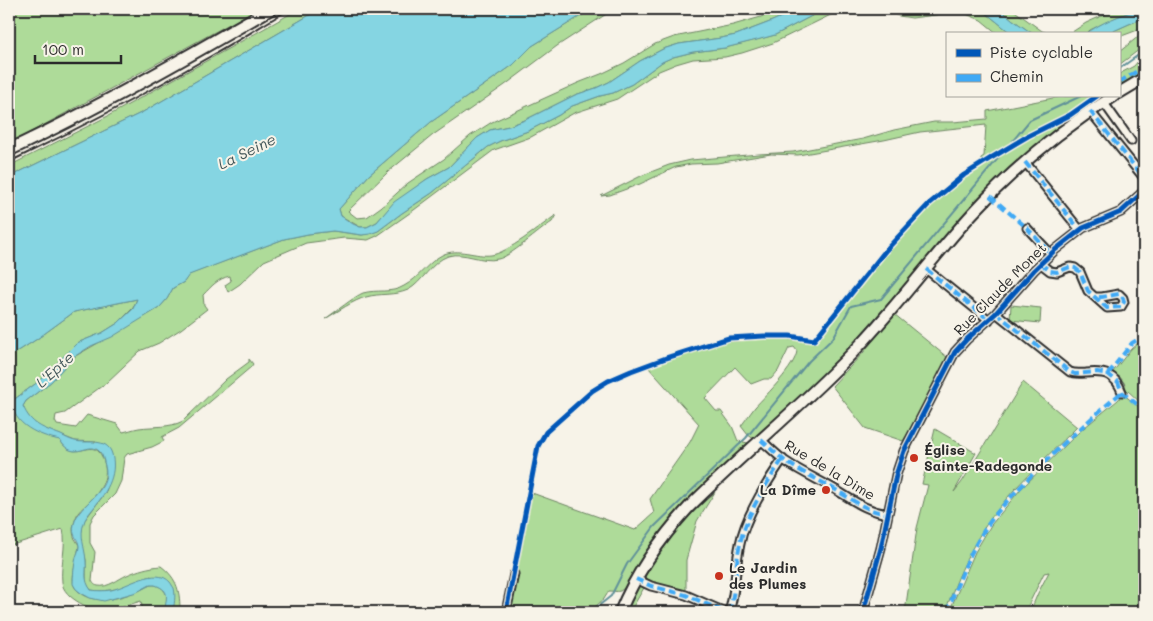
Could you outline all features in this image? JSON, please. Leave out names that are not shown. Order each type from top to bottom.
[{"type":"main road","points":[[9,150],[122,93],[270,9]]},
{"type":"main road","points":[[1124,90],[1144,78]]},
{"type":"main road","points":[[620,612],[636,579],[660,541],[701,495],[848,359],[973,214],[1024,162],[1090,111],[1111,98]]},
{"type":"street","points":[[1104,103],[1132,141]]},
{"type":"street","points":[[1090,111],[1144,178]]},
{"type":"street","points":[[1024,162],[1080,230]]},
{"type":"street","name":"Rue Claude Monet","points":[[863,612],[881,548],[896,476],[907,443],[955,352],[996,313],[1051,254],[1080,230],[1116,215],[1132,204],[1144,191]]},
{"type":"street","points":[[1132,204],[1144,198]]},
{"type":"street","points":[[1027,228],[1051,254]]},
{"type":"street","points":[[1041,264],[1050,271],[1057,272],[1075,268],[1080,272],[1088,291],[1095,297]]},
{"type":"street","points":[[926,269],[989,320]]},
{"type":"street","points":[[996,313],[1070,372],[1075,374],[1097,372],[1108,374],[1118,382],[1122,392]]},
{"type":"street","name":"Rue de la Dime","points":[[761,440],[783,459],[812,478],[836,490],[866,509],[888,514]]},
{"type":"street","points":[[729,612],[740,544],[746,525],[769,479],[783,459]]},
{"type":"street","points":[[506,612],[514,574]]},
{"type":"street","points":[[636,579],[651,586],[686,595],[725,612]]},
{"type":"green space","points":[[9,9],[257,9],[9,144]]},
{"type":"green space","points":[[299,9],[320,9],[143,112],[9,177],[9,166],[108,116]]},
{"type":"green space","points":[[592,9],[614,9],[557,46],[433,135],[388,172],[348,211],[357,218],[367,217],[408,183],[444,159],[470,136],[492,122],[624,63],[655,44],[674,37],[733,25],[761,17],[778,9],[799,9],[736,35],[679,44],[663,49],[640,61],[609,82],[575,95],[525,120],[490,130],[477,138],[449,167],[427,179],[385,213],[377,222],[367,227],[360,227],[341,216],[339,209],[369,175],[431,122],[513,65],[532,46]]},
{"type":"green space","points":[[825,9],[843,9],[773,43],[725,57],[693,59],[676,64],[659,71],[617,99],[574,113],[531,137],[494,150],[377,236],[368,240],[344,238],[306,243],[264,261],[240,284],[228,292],[225,285],[231,281],[230,276],[215,283],[203,295],[204,305],[207,309],[159,343],[140,351],[106,383],[65,413],[56,415],[55,421],[57,425],[76,428],[87,415],[117,424],[123,432],[139,428],[173,425],[183,421],[226,379],[249,362],[249,359],[253,364],[179,428],[162,437],[164,441],[152,447],[127,454],[124,458],[121,481],[115,494],[94,515],[90,523],[90,543],[95,552],[92,581],[94,584],[105,586],[135,572],[161,566],[171,576],[177,586],[180,612],[173,612],[174,596],[151,576],[114,589],[91,590],[86,583],[86,560],[81,539],[82,529],[84,521],[106,492],[113,464],[96,442],[75,441],[40,427],[32,421],[23,406],[26,401],[52,381],[72,358],[159,308],[173,288],[184,282],[188,275],[284,239],[333,231],[362,235],[378,231],[432,193],[488,147],[500,141],[528,131],[572,106],[613,93],[632,84],[662,62],[673,57],[693,52],[725,48],[775,35]]},
{"type":"green space","points":[[879,9],[976,9],[986,13],[1010,32],[996,32],[981,20],[966,14],[943,14],[912,18]]},
{"type":"green space","points":[[1000,9],[1012,9],[1045,32],[1030,32]]},
{"type":"green space","points":[[1117,9],[1139,9],[1117,17],[1088,32],[1072,32],[1086,23]]},
{"type":"green space","points":[[1144,18],[1144,30],[1143,28],[1120,37],[1120,32],[1111,32]]},
{"type":"green space","points":[[1144,32],[1144,46],[1120,64],[1120,51]]},
{"type":"green space","points":[[1144,54],[1144,73],[1120,89],[1120,73],[1134,66]]},
{"type":"green space","points":[[1053,98],[1106,98],[1013,167],[978,201],[826,374],[754,439],[741,426],[755,407],[780,380],[791,365],[797,351],[794,347],[789,348],[778,371],[771,379],[764,379],[751,384],[735,367],[705,398],[716,411],[721,411],[732,426],[738,441],[748,443],[748,447],[721,470],[672,520],[651,547],[624,588],[620,591],[609,591],[604,599],[589,612],[528,612],[510,609],[532,493],[635,530],[654,513],[650,499],[690,442],[699,424],[648,367],[724,342],[772,338],[815,342],[869,273],[912,223],[940,197],[979,168],[981,158],[984,156],[986,125],[920,132],[798,155],[771,154],[717,163],[691,164],[676,167],[640,184],[610,195],[601,196],[643,175],[669,165],[691,160],[793,152],[863,139],[894,130],[934,122],[987,119],[987,111]]},
{"type":"green space","points":[[556,215],[552,222],[517,249],[503,257],[486,260],[460,255],[448,256],[437,263],[418,283],[408,290],[361,299],[325,319],[363,293],[389,291],[404,286],[442,255],[461,252],[491,255],[506,250]]},
{"type":"green space","points":[[137,299],[133,308],[118,323],[102,333],[77,343],[38,382],[12,401],[41,434],[60,440],[66,447],[72,450],[95,449],[100,453],[104,462],[105,474],[100,489],[78,513],[74,523],[74,536],[79,545],[73,578],[76,589],[90,598],[106,599],[156,585],[162,588],[167,596],[165,612],[143,612],[141,601],[101,611],[80,603],[73,598],[67,593],[62,582],[63,529],[9,546],[9,357],[74,312]]},
{"type":"green space","points":[[1011,305],[1041,308],[1040,323],[1010,320]]},
{"type":"green space","points":[[894,314],[948,358],[925,401],[926,405],[903,441],[865,428],[832,386],[863,353]]},
{"type":"green space","points":[[1144,338],[1144,406],[1126,389],[1120,377],[1112,373],[1131,349]]},
{"type":"green space","points":[[1023,382],[1077,427],[1008,497],[984,528],[966,561],[945,612],[905,612],[917,528],[928,485],[922,484],[935,429],[976,453],[954,492]]},
{"type":"green space","points":[[1123,394],[1144,411],[1144,612],[1030,612],[1049,572],[1044,573],[1025,612],[949,612],[975,552],[991,525],[1020,490],[1079,432]]},
{"type":"green space","points":[[715,492],[697,521],[686,560],[686,593],[652,582],[645,577],[665,544],[692,513]]},
{"type":"green space","points":[[641,585],[645,586],[630,612],[624,612],[636,588]]},
{"type":"water","points":[[320,9],[592,9],[532,46],[513,65],[431,122],[369,175],[339,209],[341,216],[353,224],[367,227],[377,222],[394,202],[427,179],[449,167],[477,138],[490,130],[525,120],[575,95],[609,82],[640,61],[663,49],[679,44],[736,35],[799,9],[825,9],[775,35],[725,48],[693,52],[673,57],[662,62],[632,84],[613,93],[572,106],[528,131],[500,141],[488,147],[432,193],[378,231],[362,235],[333,231],[284,239],[189,275],[184,282],[173,288],[159,308],[112,337],[91,346],[72,358],[52,381],[26,401],[23,406],[30,418],[43,428],[73,441],[102,443],[110,449],[112,454],[112,477],[101,498],[86,518],[83,528],[82,537],[86,561],[86,579],[89,586],[91,590],[111,590],[141,579],[157,576],[170,582],[175,594],[173,612],[165,612],[166,592],[155,585],[104,601],[90,598],[76,589],[73,584],[73,574],[79,546],[73,528],[77,516],[104,483],[106,475],[103,457],[96,449],[71,450],[65,447],[60,440],[44,436],[28,428],[17,417],[12,401],[38,382],[77,343],[102,333],[118,323],[133,309],[137,299],[74,312],[9,357],[9,177],[143,112]]},
{"type":"water","points":[[976,9],[1000,9],[1030,32],[1010,32],[986,13]]},
{"type":"water","points":[[1144,9],[1144,18],[1111,32],[1089,32],[1105,22],[1118,16]]},
{"type":"waterway","points":[[1120,68],[1144,51]]},
{"type":"waterway","points":[[591,612],[611,596],[627,564],[654,527],[746,438],[809,361],[833,338],[851,306],[881,299],[1030,120],[1077,98]]},
{"type":"railway","points":[[9,162],[161,84],[290,9]]},
{"type":"marked path","points":[[1120,81],[1144,67]]},
{"type":"marked path","points":[[1090,111],[1144,178]]},
{"type":"marked path","points":[[1025,162],[1080,230]]},
{"type":"marked path","points":[[990,196],[1027,228],[1051,254]]},
{"type":"marked path","points":[[1041,264],[1050,271],[1057,272],[1070,267],[1075,268],[1080,272],[1088,291],[1107,308],[1121,307],[1124,302],[1119,294],[1095,297]]},
{"type":"marked path","points":[[926,269],[989,320]]},
{"type":"marked path","points":[[996,313],[1070,372],[1075,374],[1097,372],[1108,374],[1118,382],[1122,392],[1144,410]]},
{"type":"marked path","points":[[1108,374],[1132,343],[1144,336]]},
{"type":"marked path","points":[[947,612],[969,557],[997,513],[1052,455],[1122,392]]},
{"type":"marked path","points":[[761,440],[782,459],[797,469],[861,505],[874,511],[888,514]]},
{"type":"marked path","points":[[729,612],[733,596],[738,552],[743,534],[757,500],[783,459]]},
{"type":"marked path","points":[[636,579],[651,586],[686,595],[725,612]]},
{"type":"cycle path","points":[[506,612],[538,446],[546,432],[592,391],[608,381],[631,371],[729,338],[790,336],[814,340],[886,250],[929,204],[964,175],[1028,136],[1070,115],[1094,98]]},
{"type":"cycle path","points":[[863,612],[881,548],[896,475],[904,451],[955,352],[996,313],[1034,270],[1055,250],[1083,228],[1121,212],[1144,191]]},
{"type":"place","name":"Église Sainte-Radegonde","points":[[914,458]]},
{"type":"place","name":"La Dîme","points":[[826,490]]},
{"type":"place","name":"Le Jardin des Plumes","points":[[719,576]]},
{"type":"water label","name":"La Seine","points":[[247,152]]},
{"type":"water label","name":"L'Epte","points":[[55,370]]}]
